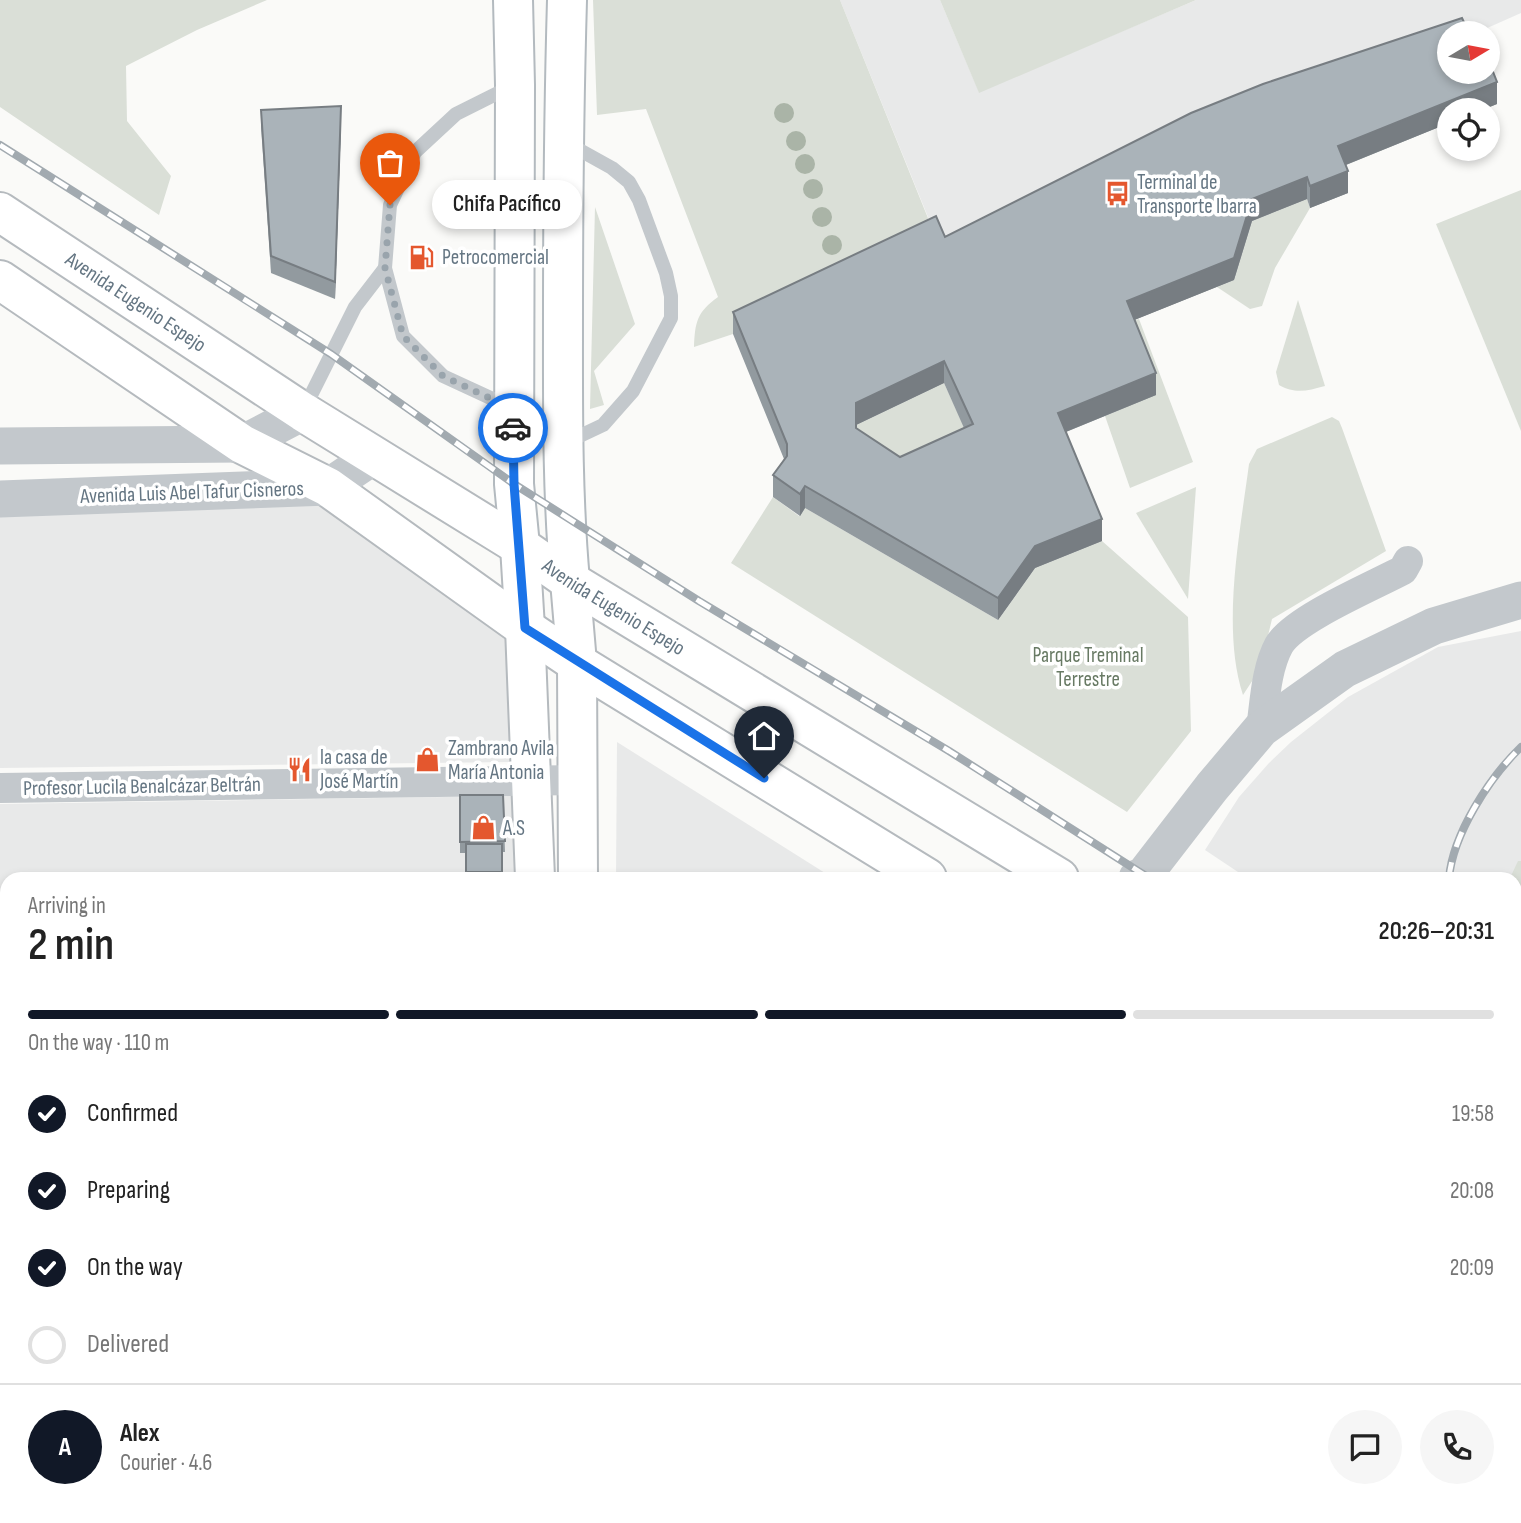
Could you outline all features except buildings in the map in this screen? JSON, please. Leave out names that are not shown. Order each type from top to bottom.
[{"type":"main road","points":[[513,0],[514,484],[525,628],[535,872]]},
{"type":"main road","points":[[567,0],[563,141],[562,444],[564,515],[577,663],[578,872]]},
{"type":"main road","name":"Avenida Eugenio Espejo","points":[[0,212],[303,412],[520,545],[570,581],[1049,872]]},
{"type":"main road","points":[[0,280],[242,444],[328,487],[577,663],[917,872]]},
{"type":"street","points":[[0,446],[242,444],[303,412]]},
{"type":"street","name":"Avenida Luis Abel Tafur Cisneros","points":[[0,499],[328,487],[374,456]]},
{"type":"street","points":[[1261,729],[1270,668],[1280,643],[1296,626],[1404,570],[1408,561]]},
{"type":"street","points":[[1145,872],[1261,729],[1345,669],[1434,626],[1521,600]]},
{"type":"street","name":"Profesor Lucila Benalcázar Beltrán","points":[[0,788],[578,780]]},
{"type":"lane","points":[[513,409],[443,376],[403,336],[385,268],[390,205],[415,152],[456,114],[515,85]]},
{"type":"lane","points":[[562,444],[603,425],[634,391],[671,318],[671,296],[666,273],[639,200],[629,182],[612,168],[563,141]]},
{"type":"lane","points":[[303,412],[355,307],[385,268]]},
{"type":"shaded area","points":[[840,0],[940,0],[979,92],[1196,0],[1521,0],[1521,13],[1500,22],[1437,21],[1437,38],[945,259]]},
{"type":"shaded area","points":[[311,497],[509,636],[513,762],[0,768],[0,509]]},
{"type":"shaded area","points":[[1521,631],[1521,872],[1238,872],[1205,850],[1239,797],[1291,742],[1348,697],[1438,647]]},
{"type":"shaded area","points":[[617,742],[823,872],[616,872]]},
{"type":"shaded area","points":[[514,796],[516,872],[0,872],[0,804]]},
{"type":"green space","points":[[0,0],[267,0],[197,30],[126,66],[127,121],[171,176],[159,215],[0,107]]},
{"type":"green space","points":[[593,0],[840,0],[936,238],[733,334],[694,347],[698,318],[718,297],[646,109],[597,115]]},
{"type":"green space","points":[[940,0],[1196,0],[979,93]]},
{"type":"green space","points":[[1521,190],[1521,431],[1436,224]]},
{"type":"green space","points":[[1307,199],[1310,208],[1275,268],[1262,306],[1250,309],[1217,287],[1234,280],[1252,221]]},
{"type":"green space","points":[[595,207],[635,324],[594,371],[604,405],[590,409]]},
{"type":"green space","points":[[1298,300],[1325,386],[1301,391],[1279,385],[1276,372]]},
{"type":"green space","points":[[1139,319],[1193,462],[1130,488],[1105,416],[1156,394],[1127,323]]},
{"type":"green space","points":[[944,383],[973,446],[900,479],[856,450],[856,425]]},
{"type":"green space","points":[[1332,417],[1339,421],[1342,428],[1386,551],[1272,619],[1260,669],[1243,695],[1233,640],[1233,611],[1237,550],[1249,464],[1257,449]]},
{"type":"green space","points":[[1196,487],[1188,599],[1136,513]]},
{"type":"green space","name":"Parque Treminal Terrestre","points":[[773,497],[799,516],[805,508],[998,620],[1035,568],[1102,541],[1188,617],[1191,731],[1127,812],[731,563]]},
{"type":"green space","points":[[1518,861],[1521,861],[1521,872],[1513,872]]},
{"type":"railway","points":[[0,145],[331,354],[514,484],[699,601],[949,751],[1140,872]]},
{"type":"railway","points":[[1450,872],[1457,843],[1474,808],[1497,774],[1521,747]]},
{"type":"way so far","points":[[390,205],[385,268],[403,336],[443,376],[513,409],[513,428]]},
{"type":"place","name":"Terminal de Transporte Ibarra","points":[[1117,194]]},
{"type":"place","name":"Chifa Pacífico","points":[[390,205]]},
{"type":"place","name":"Petrocomercial","points":[[422,257]]},
{"type":"place","name":"Zambrano Avila María Antonia","points":[[428,760]]},
{"type":"place","name":"la casa de José Martín","points":[[300,769]]},
{"type":"place","name":"A.S","points":[[483,828]]},
{"type":"route","points":[[513,428],[514,484],[525,628],[764,778]]}]
